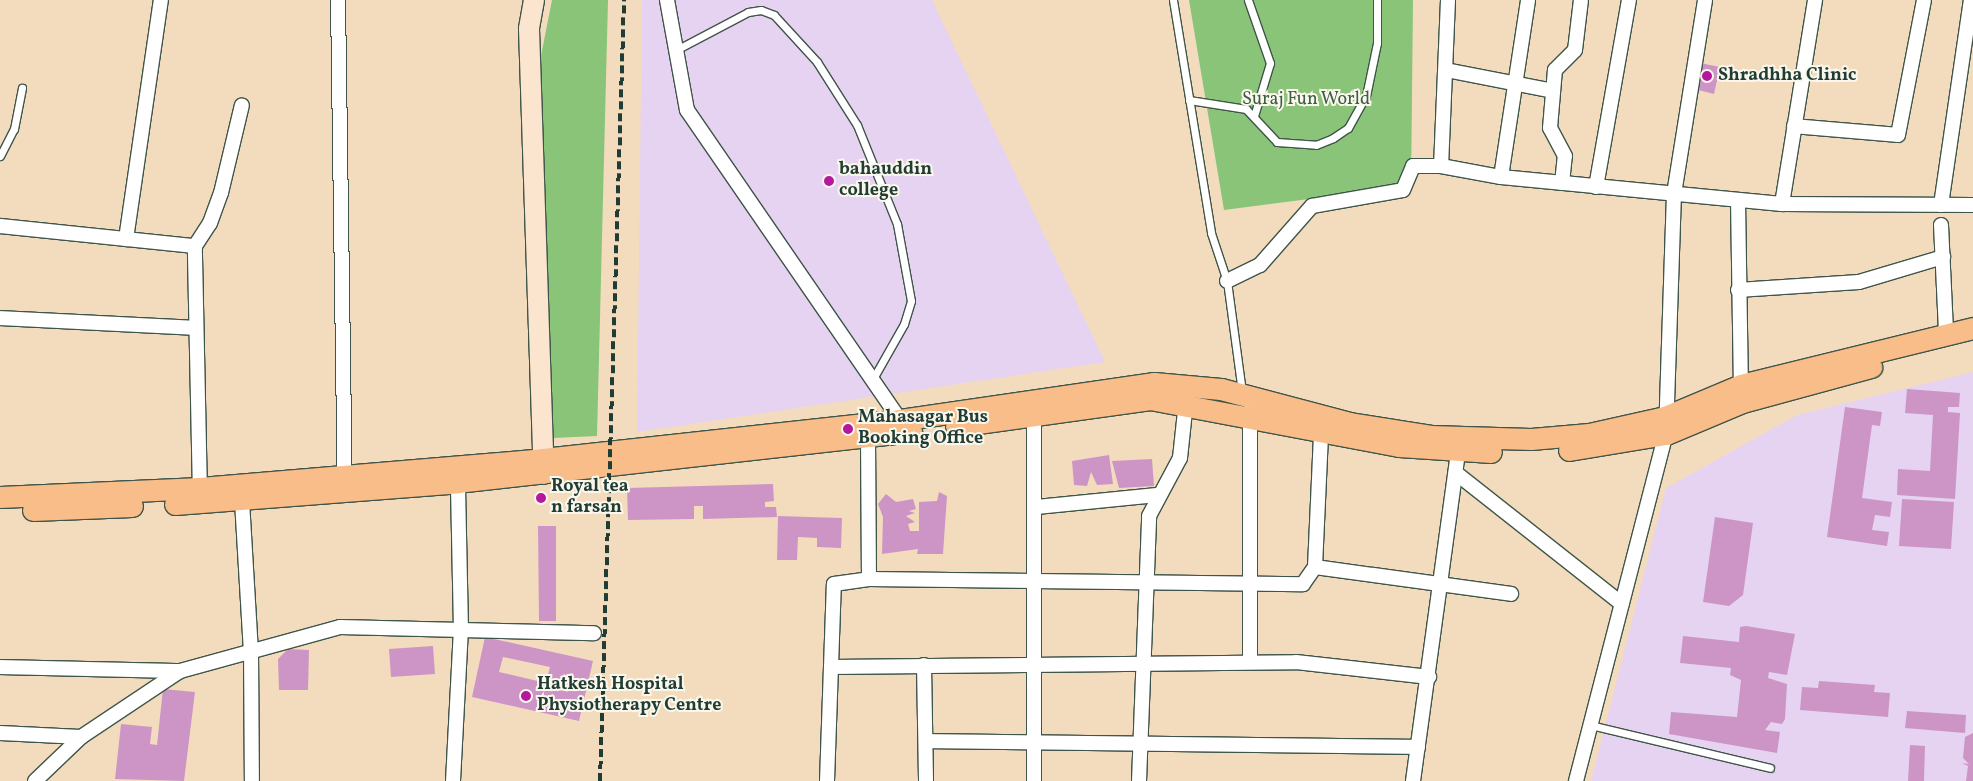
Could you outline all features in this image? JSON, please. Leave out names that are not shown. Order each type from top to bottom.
[{"type":"main road","points":[[534,0],[529,29],[543,466]]},
{"type":"main road","points":[[0,497],[200,496],[242,501],[458,482],[543,466],[900,420],[1154,383],[1221,389],[1243,397],[1350,423],[1431,436],[1531,439],[1666,426],[1741,385],[1946,332],[1973,328]]},
{"type":"main road","points":[[0,510],[200,496],[346,478],[543,466],[868,438],[1150,399],[1186,402],[1321,434],[1457,462],[1557,451],[1666,426],[1742,402],[1973,341]]},
{"type":"street","points":[[126,239],[161,0]]},
{"type":"street","points":[[338,0],[346,478]]},
{"type":"street","points":[[667,0],[687,110],[874,376],[900,420]]},
{"type":"street","points":[[1441,166],[1448,0]]},
{"type":"street","points":[[1501,177],[1528,0]]},
{"type":"street","points":[[1562,183],[1565,156],[1550,128],[1555,70],[1575,50],[1581,0]]},
{"type":"street","points":[[1596,186],[1629,0]]},
{"type":"street","points":[[1576,781],[1666,426],[1674,194],[1705,0]]},
{"type":"street","points":[[1782,204],[1815,0]]},
{"type":"street","points":[[1794,126],[1898,135],[1924,0]]},
{"type":"street","points":[[1941,205],[1971,0]]},
{"type":"street","points":[[1446,70],[1553,91]]},
{"type":"street","points":[[200,496],[195,246],[210,223],[221,193],[242,105]]},
{"type":"street","points":[[1227,281],[1260,265],[1312,206],[1403,190],[1413,166],[1441,166],[1501,177],[1782,204],[1973,205]]},
{"type":"street","points":[[1738,200],[1741,385]]},
{"type":"street","points":[[1941,225],[1946,332]]},
{"type":"street","points":[[0,226],[195,246]]},
{"type":"street","points":[[1738,290],[1859,282],[1942,257]]},
{"type":"street","points":[[0,318],[196,328]]},
{"type":"street","points":[[1243,397],[1253,417],[1248,583],[1250,662]]},
{"type":"street","points":[[1139,781],[1149,516],[1157,495],[1173,478],[1180,458],[1186,402]]},
{"type":"street","points":[[1034,416],[1036,507],[1034,781]]},
{"type":"street","points":[[827,781],[834,584],[869,579],[1303,584],[1315,567],[1321,434]]},
{"type":"street","points":[[868,438],[869,579]]},
{"type":"street","points":[[1457,462],[1622,604]]},
{"type":"street","points":[[1413,781],[1429,677],[1457,462]]},
{"type":"street","points":[[452,781],[461,630],[458,482]]},
{"type":"street","points":[[1036,507],[1157,495]]},
{"type":"street","points":[[242,501],[251,651],[252,781]]},
{"type":"street","points":[[1315,567],[1511,594]]},
{"type":"street","points":[[0,667],[180,671],[340,627],[594,633]]},
{"type":"street","points":[[831,667],[1035,662],[1296,662],[1429,677]]},
{"type":"street","points":[[924,665],[926,781]]},
{"type":"street","points":[[35,781],[81,737],[180,671]]},
{"type":"street","points":[[0,733],[81,737]]},
{"type":"street","points":[[926,741],[1418,747]]},
{"type":"lane","points":[[1173,0],[1212,233],[1227,281],[1243,397]]},
{"type":"lane","points":[[1248,0],[1270,63],[1254,116]]},
{"type":"lane","points":[[1189,100],[1232,104],[1254,116],[1265,135],[1291,145],[1316,145],[1348,128],[1366,96],[1370,79],[1377,0]]},
{"type":"lane","points":[[676,50],[748,12],[760,10],[774,15],[818,62],[857,125],[897,224],[911,301],[904,324],[874,376]]},
{"type":"lane","points":[[0,156],[14,129],[22,88]]},
{"type":"lane","points":[[1590,725],[1770,768]]},
{"type":"shaded area","name":"bahauddin college","points":[[642,0],[932,0],[1105,362],[637,432]]},
{"type":"shaded area","points":[[1973,372],[1973,781],[1591,781],[1666,488],[1797,415]]},
{"type":"green space","points":[[552,0],[608,0],[597,436],[553,438],[540,61]]},
{"type":"green space","name":"Suraj Fun World","points":[[1189,0],[1413,0],[1411,186],[1224,210]]},
{"type":"building","points":[[1700,63],[1720,67],[1714,94],[1694,89]]},
{"type":"building","points":[[1907,389],[1960,393],[1959,407],[1948,407],[1948,412],[1960,413],[1955,499],[1897,495],[1898,469],[1930,471],[1933,415],[1905,413]]},
{"type":"building","points":[[1845,407],[1882,412],[1880,426],[1872,425],[1862,498],[1892,502],[1890,517],[1875,515],[1872,530],[1889,532],[1887,546],[1827,537]]},
{"type":"building","points":[[1109,455],[1113,484],[1097,485],[1091,472],[1087,486],[1074,485],[1072,461]]},
{"type":"building","points":[[1152,459],[1154,486],[1119,488],[1112,461]]},
{"type":"building","points":[[773,484],[774,501],[765,502],[765,507],[776,507],[777,517],[703,519],[703,506],[694,506],[694,519],[628,520],[627,488]]},
{"type":"building","points":[[939,492],[947,496],[943,554],[917,554],[918,549],[882,554],[883,517],[878,504],[886,494],[896,502],[913,499],[916,509],[909,511],[915,513],[906,516],[915,522],[908,524],[910,531],[919,531],[919,502],[937,501]]},
{"type":"building","points":[[1902,499],[1954,502],[1951,549],[1899,546]]},
{"type":"building","points":[[778,516],[842,518],[841,548],[817,547],[817,538],[798,537],[797,560],[777,560]]},
{"type":"building","points":[[1715,517],[1753,523],[1743,595],[1729,606],[1703,602]]},
{"type":"building","points":[[538,526],[556,526],[556,621],[539,621]]},
{"type":"building","points":[[1746,626],[1795,634],[1787,675],[1769,672],[1768,678],[1787,684],[1785,719],[1782,724],[1771,722],[1765,730],[1780,732],[1777,753],[1669,734],[1671,712],[1737,717],[1741,680],[1730,675],[1731,668],[1680,663],[1683,636],[1739,642],[1740,627]]},
{"type":"building","points":[[485,637],[593,661],[579,721],[472,697]],"holes":[[[503,657],[550,667],[546,683],[499,672]]]},
{"type":"building","points":[[433,646],[435,674],[391,677],[389,649]]},
{"type":"building","points":[[288,649],[309,650],[308,690],[279,690],[278,659]]},
{"type":"building","points":[[1819,681],[1875,685],[1874,692],[1890,693],[1888,717],[1800,710],[1802,687],[1818,688]]},
{"type":"building","points":[[163,689],[195,692],[184,781],[115,779],[121,724],[152,727],[150,744],[157,745]]},
{"type":"building","points":[[1907,711],[1966,715],[1965,733],[1905,728]]},
{"type":"building","points":[[1973,733],[1973,781],[1966,781],[1968,766],[1962,763],[1969,764],[1963,758],[1965,737]]},
{"type":"building","points":[[1910,745],[1925,746],[1924,781],[1908,781]]},
{"type":"railway","points":[[600,781],[624,0]]},
{"type":"place","name":"Shradhha Clinic","points":[[1707,76]]},
{"type":"place","name":"bahauddin college","points":[[829,181]]},
{"type":"place","name":"Mahasagar Bus Booking Office","points":[[848,429]]},
{"type":"place","name":"Royal tea n farsan","points":[[541,498]]},
{"type":"place","name":"Hatkesh Hospital Physiotherapy Centre","points":[[526,696]]}]
